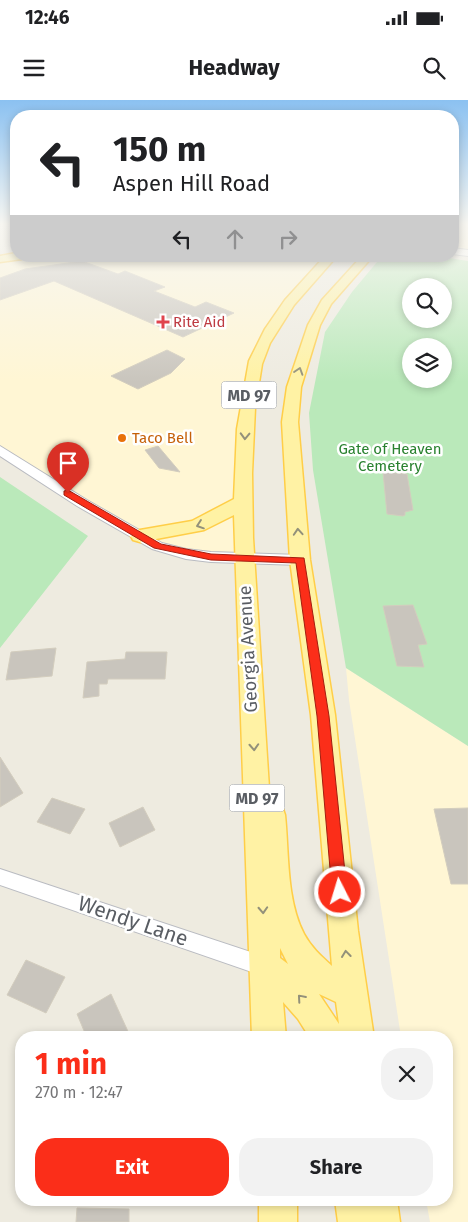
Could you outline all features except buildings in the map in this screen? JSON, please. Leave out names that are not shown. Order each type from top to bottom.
[{"type":"main road","name":"Georgia Avenue","points":[[270,1031],[244,559],[242,502],[246,417],[256,358],[272,328],[300,289],[311,277]]},
{"type":"main road","name":"MD 97","points":[[349,277],[326,303],[314,325],[294,386],[290,422],[300,560],[323,716],[356,1031]]},
{"type":"main road","points":[[140,536],[197,526],[242,502]]},
{"type":"main road","points":[[256,784],[272,806],[280,912],[288,936],[302,958],[323,979],[351,993]]},
{"type":"main road","points":[[266,967],[282,978],[300,996],[314,1013],[324,1031]]},
{"type":"main road","points":[[278,1206],[278,1222]]},
{"type":"main road","points":[[355,1206],[357,1222]]},
{"type":"main road","points":[[379,1206],[381,1222]]},
{"type":"street","points":[[0,450],[82,503],[158,546],[186,554],[244,559],[300,560]]},
{"type":"street","name":"Wendy Lane","points":[[0,876],[266,967]]},
{"type":"shaded area","points":[[0,277],[311,277],[300,289],[256,358],[244,559],[157,546],[0,450]]},
{"type":"shaded area","points":[[346,668],[468,746],[468,1222],[430,1222],[427,1206],[453,1206],[453,1031],[400,1031],[349,700]]},
{"type":"green space","name":"Gate of Heaven Cemetery","points":[[364,277],[468,277],[468,746],[346,668],[313,470],[309,413],[325,332]]},
{"type":"green space","points":[[0,477],[88,536],[0,648]]},
{"type":"place","name":"Rite Aid","points":[[163,322]]},
{"type":"place","name":"Taco Bell","points":[[122,438]]},
{"type":"route","points":[[68,493],[82,503],[158,546],[186,554],[211,557],[300,560],[323,716],[340,892]]}]
